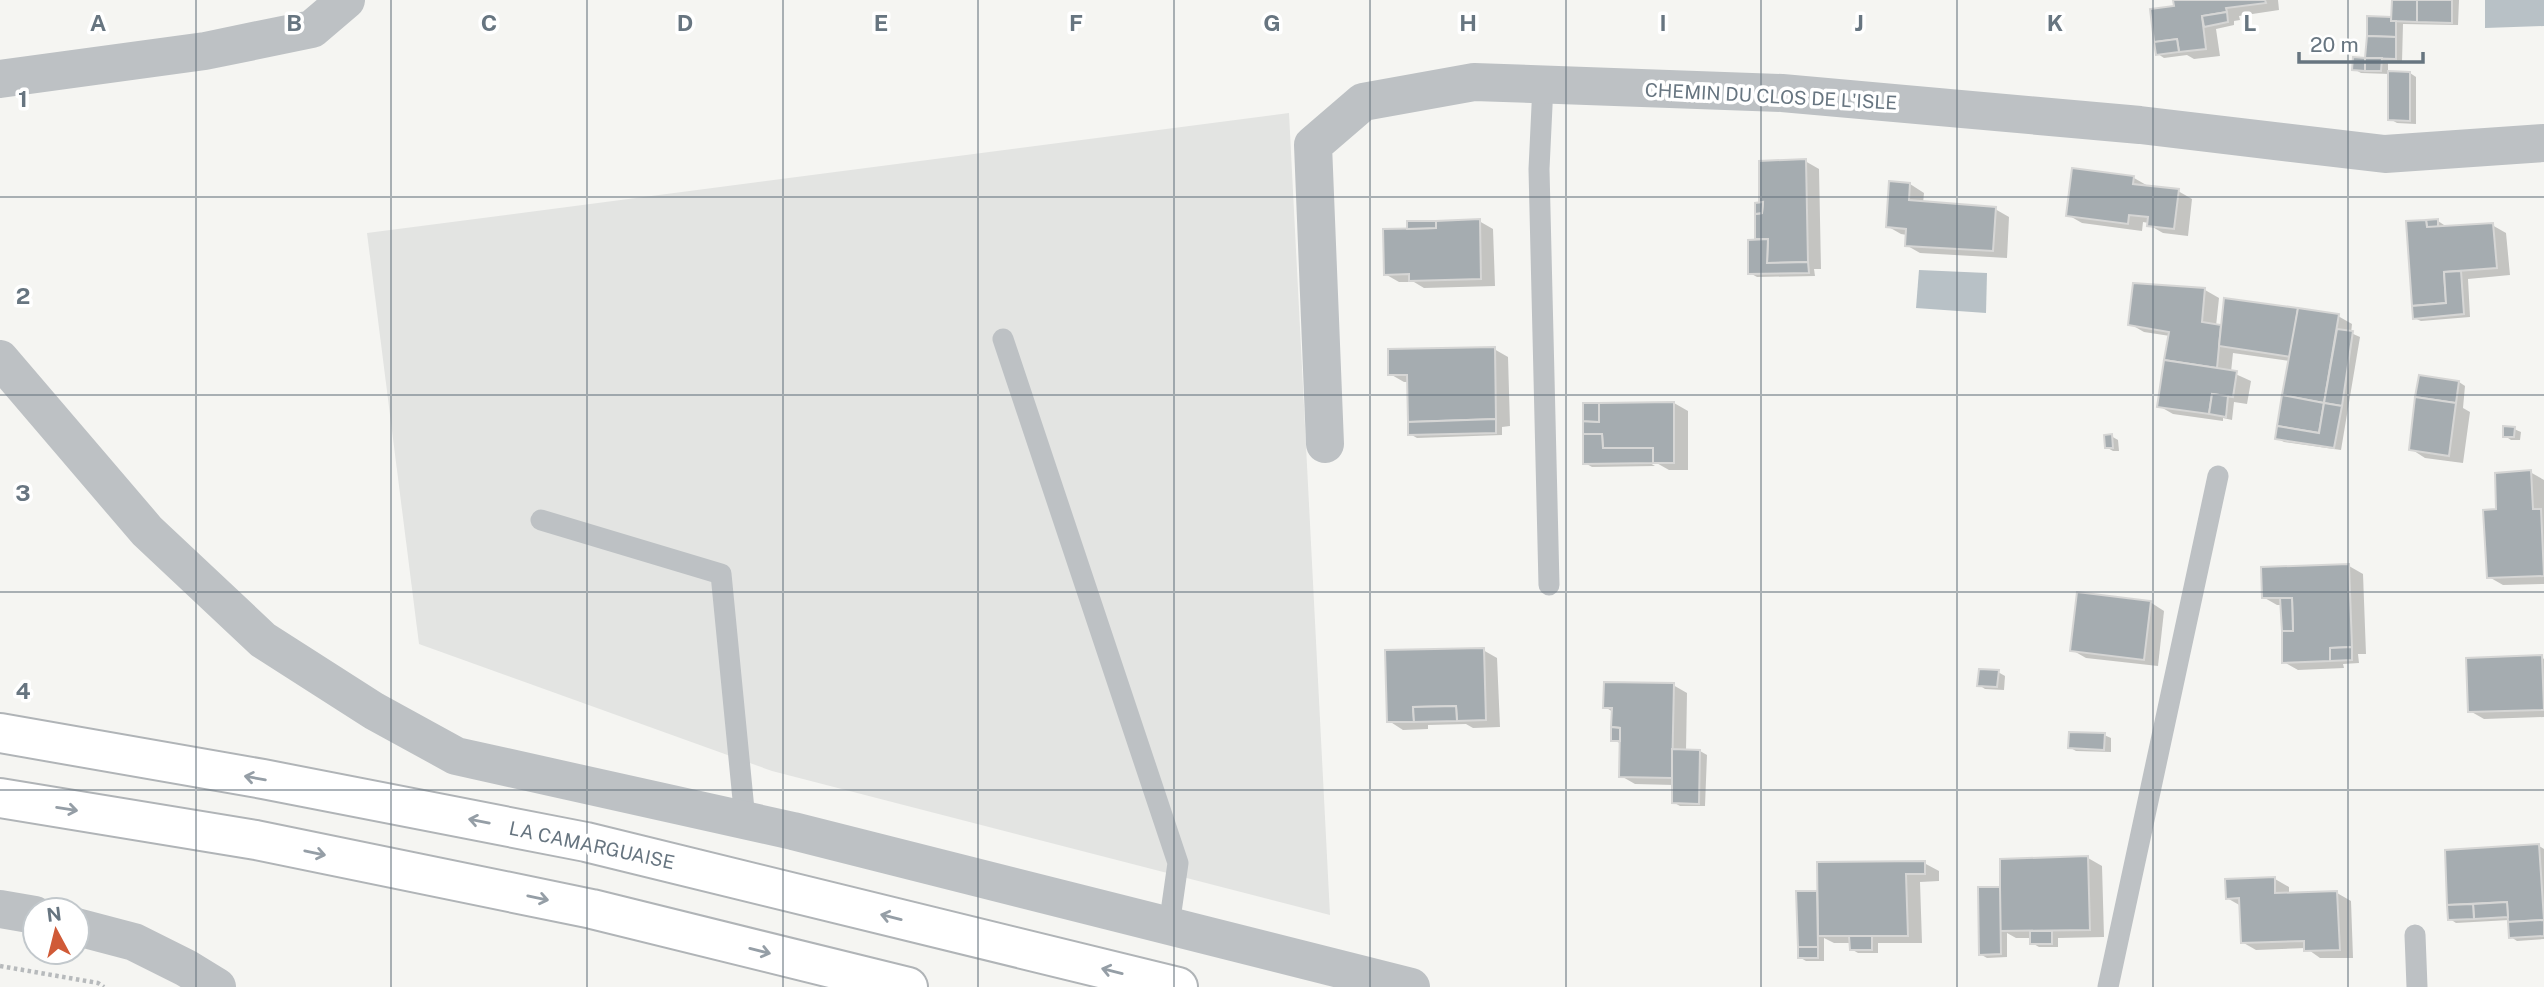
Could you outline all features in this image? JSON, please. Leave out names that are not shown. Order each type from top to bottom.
[{"type":"highway","name":"LA CAMARGUAISE","points":[[0,733],[263,779],[586,842],[1178,987]]},
{"type":"highway","points":[[0,798],[256,840],[592,909],[908,987]]},
{"type":"street","points":[[0,79],[205,51],[312,29],[346,0]]},
{"type":"street","name":"CHEMIN DU CLOS DE L'ISLE","points":[[1325,444],[1313,145],[1363,102],[1474,82],[1783,93],[2140,125],[2385,154],[2544,143]]},
{"type":"street","points":[[0,359],[156,540],[263,640],[374,711],[456,756],[745,820],[1411,987]]},
{"type":"street","points":[[0,909],[21,913]]},
{"type":"street","points":[[91,931],[134,942],[217,987]]},
{"type":"lane","points":[[1543,85],[1539,169],[1549,584]]},
{"type":"lane","points":[[1003,339],[1178,863],[1169,926]]},
{"type":"lane","points":[[2108,987],[2218,476]]},
{"type":"lane","points":[[541,520],[720,574],[745,820]]},
{"type":"lane","points":[[2415,935],[2417,987]]},
{"type":"path","points":[[0,966],[98,983],[104,987]]},
{"type":"shaded area","points":[[2485,0],[2544,0],[2544,26],[2485,28]]},
{"type":"shaded area","points":[[1289,113],[1330,915],[772,771],[419,644],[367,233]]},
{"type":"shaded area","points":[[1919,270],[1987,273],[1986,313],[1916,308]]},
{"type":"building","points":[[2173,0],[2265,0],[2266,3],[2226,8],[2227,12],[2202,16],[2206,49],[2179,52],[2177,39],[2154,42],[2150,9],[2174,6]]},
{"type":"building","points":[[2392,0],[2417,0],[2417,22],[2391,21]]},
{"type":"building","points":[[2417,0],[2452,0],[2452,23],[2417,22]]},
{"type":"building","points":[[2227,12],[2228,22],[2204,27],[2202,16]]},
{"type":"building","points":[[2367,16],[2391,17],[2391,21],[2396,21],[2396,37],[2367,36]]},
{"type":"building","points":[[2367,36],[2396,37],[2396,59],[2365,58]]},
{"type":"building","points":[[2177,39],[2179,52],[2156,55],[2154,42]]},
{"type":"building","points":[[2353,57],[2365,58],[2365,71],[2352,70]]},
{"type":"building","points":[[2365,58],[2382,58],[2381,71],[2365,71]]},
{"type":"building","points":[[2388,71],[2410,72],[2410,121],[2388,120]]},
{"type":"building","points":[[1806,159],[1808,262],[1767,263],[1768,239],[1755,239],[1755,214],[1762,213],[1763,202],[1759,203],[1759,161]]},
{"type":"building","points":[[2072,168],[2134,176],[2133,184],[2179,189],[2174,229],[2147,226],[2148,217],[2129,215],[2128,224],[2066,216]]},
{"type":"building","points":[[1889,181],[1910,183],[1909,200],[1996,207],[1993,251],[1905,246],[1906,229],[1886,227]]},
{"type":"building","points":[[1763,202],[1762,213],[1755,214],[1755,203]]},
{"type":"building","points":[[1480,219],[1481,279],[1409,281],[1409,274],[1384,275],[1383,229],[1436,228],[1436,221]]},
{"type":"building","points":[[2438,219],[2438,227],[2427,227],[2426,220]]},
{"type":"building","points":[[2426,220],[2427,227],[2493,223],[2497,268],[2444,272],[2446,303],[2412,306],[2406,221]]},
{"type":"building","points":[[1407,221],[1436,221],[1436,228],[1407,229]]},
{"type":"building","points":[[1768,239],[1767,263],[1808,262],[1809,273],[1748,274],[1748,240]]},
{"type":"building","points":[[2461,271],[2464,314],[2413,319],[2412,306],[2446,303],[2444,272]]},
{"type":"building","points":[[2133,283],[2205,288],[2202,322],[2221,325],[2217,368],[2164,360],[2169,332],[2128,325]]},
{"type":"building","points":[[2224,298],[2298,308],[2291,357],[2219,346]]},
{"type":"building","points":[[2298,308],[2339,314],[2324,403],[2282,395]]},
{"type":"building","points":[[2337,329],[2353,331],[2342,406],[2324,403]]},
{"type":"building","points":[[1495,347],[1496,419],[1408,422],[1407,375],[1388,375],[1388,349]]},
{"type":"building","points":[[2164,360],[2237,371],[2233,397],[2212,394],[2209,414],[2157,407]]},
{"type":"building","points":[[2419,375],[2459,381],[2456,403],[2415,397]]},
{"type":"building","points":[[2212,394],[2228,396],[2226,417],[2209,414]]},
{"type":"building","points":[[2282,395],[2324,403],[2319,433],[2277,426]]},
{"type":"building","points":[[2415,397],[2456,403],[2449,456],[2409,450]]},
{"type":"building","points":[[1674,402],[1674,463],[1653,463],[1653,448],[1603,448],[1602,434],[1583,434],[1583,421],[1599,422],[1599,403]]},
{"type":"building","points":[[1583,403],[1599,403],[1599,422],[1583,421]]},
{"type":"building","points":[[2324,403],[2342,406],[2334,448],[2275,439],[2277,426],[2319,433]]},
{"type":"building","points":[[1496,419],[1496,433],[1408,435],[1408,422]]},
{"type":"building","points":[[2503,426],[2515,427],[2514,437],[2503,437]]},
{"type":"building","points":[[1583,434],[1602,434],[1603,448],[1653,448],[1653,463],[1583,464]]},
{"type":"building","points":[[2112,434],[2113,448],[2105,448],[2104,435]]},
{"type":"building","points":[[2531,470],[2533,509],[2541,509],[2544,576],[2487,578],[2483,510],[2496,509],[2495,473]]},
{"type":"building","points":[[2349,564],[2352,647],[2330,648],[2330,661],[2282,663],[2282,631],[2293,631],[2292,598],[2262,598],[2261,567]]},
{"type":"building","points":[[2077,592],[2151,601],[2144,660],[2070,651]]},
{"type":"building","points":[[2280,598],[2292,598],[2293,631],[2282,631]]},
{"type":"building","points":[[2352,647],[2352,660],[2330,661],[2330,648]]},
{"type":"building","points":[[1484,648],[1486,720],[1457,721],[1456,706],[1413,707],[1414,722],[1387,722],[1385,650]]},
{"type":"building","points":[[2542,655],[2544,710],[2468,712],[2466,658]]},
{"type":"building","points":[[1979,669],[1999,670],[1997,687],[1977,686]]},
{"type":"building","points":[[1604,682],[1674,683],[1672,778],[1619,777],[1620,728],[1611,727],[1612,708],[1603,708]]},
{"type":"building","points":[[1456,706],[1457,721],[1414,722],[1413,707]]},
{"type":"building","points":[[1611,727],[1620,728],[1620,741],[1611,741]]},
{"type":"building","points":[[2069,732],[2105,733],[2104,750],[2068,748]]},
{"type":"building","points":[[1672,749],[1700,750],[1699,804],[1672,803]]},
{"type":"building","points":[[2539,844],[2544,920],[2508,922],[2507,902],[2447,905],[2445,850]]},
{"type":"building","points":[[2088,856],[2090,930],[2000,931],[2000,859]]},
{"type":"building","points":[[1925,861],[1925,874],[1906,874],[1908,936],[1818,936],[1817,862]]},
{"type":"building","points":[[2275,877],[2275,893],[2337,891],[2340,950],[2304,951],[2304,941],[2241,943],[2239,898],[2226,899],[2225,879]]},
{"type":"building","points":[[1978,887],[2000,887],[2001,954],[1979,955]]},
{"type":"building","points":[[1796,891],[1817,891],[1818,947],[1798,947]]},
{"type":"building","points":[[2507,902],[2508,917],[2474,919],[2473,904]]},
{"type":"building","points":[[2473,904],[2474,919],[2448,920],[2447,905]]},
{"type":"building","points":[[2544,920],[2544,936],[2509,938],[2508,922]]},
{"type":"building","points":[[2030,931],[2052,931],[2052,944],[2030,944]]},
{"type":"building","points":[[1849,936],[1872,936],[1872,950],[1850,950]]},
{"type":"building","points":[[1798,947],[1818,947],[1818,958],[1798,958]]}]
